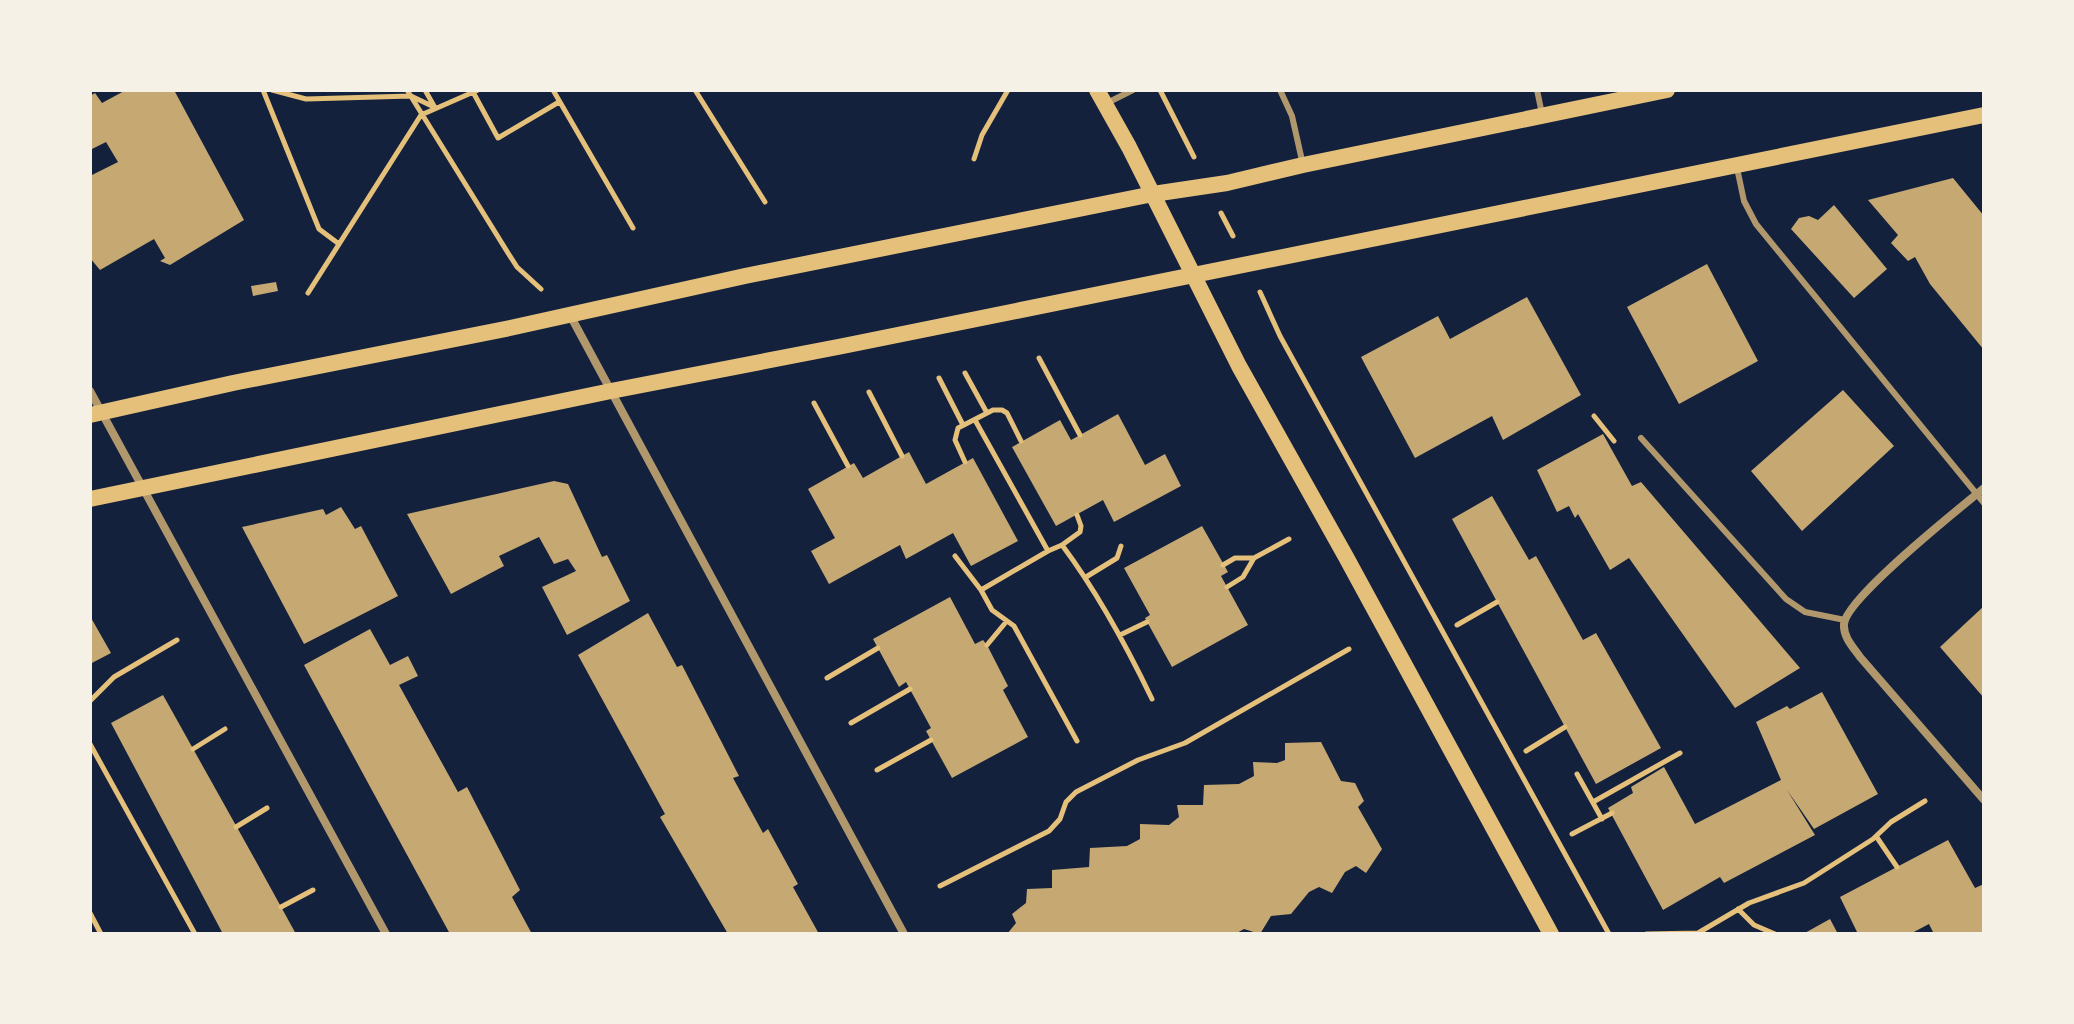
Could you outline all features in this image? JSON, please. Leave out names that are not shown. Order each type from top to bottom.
[{"type":"main road","points":[[96,414],[1667,90]]},
{"type":"main road","points":[[1101,97],[1239,366],[1551,934]]},
{"type":"main road","points":[[90,499],[1736,164],[1981,120]]},
{"type":"street","points":[[569,314],[904,934]]},
{"type":"street","points":[[90,391],[96,414],[143,488],[386,934]]},
{"type":"street","points":[[1980,491],[1871,586],[1857,600],[1845,620],[1846,637],[1860,657],[1984,800]]},
{"type":"lane","points":[[1101,97],[1133,90]]},
{"type":"lane","points":[[1280,90],[1292,116],[1303,165]]},
{"type":"lane","points":[[1537,90],[1542,115]]},
{"type":"lane","points":[[1736,164],[1744,201],[1756,224],[1980,491],[1984,503]]},
{"type":"lane","points":[[1641,438],[1786,599],[1805,612],[1845,620]]},
{"type":"path","points":[[263,90],[319,229],[339,244]]},
{"type":"path","points":[[272,90],[306,99],[409,93],[435,107]]},
{"type":"path","points":[[425,90],[435,107]]},
{"type":"path","points":[[553,90],[633,228]]},
{"type":"path","points":[[695,90],[765,202]]},
{"type":"path","points":[[974,159],[982,135],[1008,90]]},
{"type":"path","points":[[1160,90],[1287,350],[1609,934]]},
{"type":"path","points":[[308,293],[421,115],[475,91],[498,138],[559,102]]},
{"type":"path","points":[[409,93],[517,267]]},
{"type":"path","points":[[1039,358],[1080,435]]},
{"type":"path","points":[[965,373],[987,413]]},
{"type":"path","points":[[939,378],[963,425]]},
{"type":"path","points":[[869,392],[902,456]]},
{"type":"path","points":[[814,403],[848,466]]},
{"type":"path","points":[[965,462],[955,440],[958,428],[987,413],[1002,410],[1007,413],[1021,441]]},
{"type":"path","points":[[1594,416],[1614,441]]},
{"type":"path","points":[[975,420],[1048,551]]},
{"type":"path","points":[[981,590],[1080,532],[1077,515]]},
{"type":"path","points":[[1223,565],[1235,558],[1254,558],[1289,539]]},
{"type":"path","points":[[1062,545],[1086,577],[1120,635],[1152,699]]},
{"type":"path","points":[[1086,577],[1117,558],[1121,546]]},
{"type":"path","points":[[955,556],[992,610],[1014,626],[1077,741]]},
{"type":"path","points":[[1227,587],[1243,577],[1254,558]]},
{"type":"path","points":[[1457,625],[1497,602]]},
{"type":"path","points":[[987,645],[1007,621]]},
{"type":"path","points":[[1120,635],[1147,622]]},
{"type":"path","points":[[90,701],[114,677],[177,640]]},
{"type":"path","points":[[827,678],[878,648]]},
{"type":"path","points":[[940,886],[1049,831],[1060,819],[1066,802],[1076,792],[1138,760],[1185,743],[1349,649]]},
{"type":"path","points":[[851,723],[910,689]]},
{"type":"path","points":[[1526,751],[1565,727]]},
{"type":"path","points":[[193,749],[225,729]]},
{"type":"path","points":[[877,770],[931,740]]},
{"type":"path","points":[[90,744],[195,934]]},
{"type":"path","points":[[1593,802],[1680,753]]},
{"type":"path","points":[[1577,774],[1602,819]]},
{"type":"path","points":[[1646,934],[1708,931],[1738,909],[1818,876],[1925,801]]},
{"type":"path","points":[[236,827],[267,808]]},
{"type":"path","points":[[1572,834],[1612,813]]},
{"type":"path","points":[[1876,836],[1897,867]]},
{"type":"path","points":[[281,907],[313,890]]},
{"type":"path","points":[[1738,909],[1754,925],[1775,934]]},
{"type":"path","points":[[90,913],[101,934]]},
{"type":"building","points":[[126,90],[174,90],[244,220],[170,265],[160,261],[165,258],[154,239],[100,270],[90,258],[90,176],[118,162],[106,142],[90,150],[90,96],[95,93],[102,103]]},
{"type":"building","points":[[1953,178],[1984,216],[1984,350],[1930,284],[1915,257],[1908,261],[1891,243],[1898,235],[1868,200]]},
{"type":"building","points":[[1834,205],[1887,269],[1854,298],[1791,229],[1799,218],[1809,216],[1818,220]]},
{"type":"building","points":[[1707,264],[1758,361],[1679,404],[1627,307]]},
{"type":"building","points":[[276,282],[278,291],[253,296],[251,286]]},
{"type":"building","points":[[1527,297],[1581,395],[1503,440],[1492,416],[1415,458],[1361,357],[1438,316],[1450,339]]},
{"type":"building","points":[[1843,390],[1894,446],[1802,531],[1751,471]]},
{"type":"building","points":[[1118,414],[1145,465],[1165,454],[1181,486],[1114,522],[1103,500],[1056,526],[1012,447],[1060,420],[1071,440]]},
{"type":"building","points":[[1603,434],[1632,486],[1641,482],[1800,668],[1735,708],[1629,558],[1610,570],[1578,514],[1575,518],[1569,506],[1557,512],[1537,470]]},
{"type":"building","points":[[909,452],[926,484],[973,458],[1018,541],[971,566],[953,533],[906,559],[900,545],[829,584],[811,551],[835,538],[808,489],[854,463],[863,478]]},
{"type":"building","points":[[554,481],[568,484],[602,557],[607,555],[630,601],[567,635],[542,587],[576,571],[568,559],[554,564],[539,537],[499,556],[504,566],[451,594],[407,514]]},
{"type":"building","points":[[1492,496],[1529,560],[1536,556],[1583,640],[1596,633],[1661,748],[1596,784],[1452,519]]},
{"type":"building","points":[[341,507],[355,529],[361,526],[398,596],[304,644],[242,527],[323,509],[326,515]]},
{"type":"building","points":[[1202,526],[1228,572],[1221,576],[1248,625],[1172,667],[1145,618],[1150,615],[1124,568]]},
{"type":"building","points":[[950,597],[975,644],[983,640],[987,645],[1008,686],[1003,690],[1028,737],[952,778],[926,731],[931,728],[906,682],[899,687],[873,639]]},
{"type":"building","points":[[1984,606],[1984,698],[1940,647]]},
{"type":"building","points":[[648,613],[677,667],[682,665],[739,776],[733,778],[763,833],[768,829],[798,884],[793,887],[819,934],[728,934],[660,817],[665,814],[578,655]]},
{"type":"building","points":[[90,616],[111,653],[90,664]]},
{"type":"building","points":[[370,629],[390,665],[408,656],[418,676],[399,685],[458,792],[467,787],[520,890],[512,897],[532,934],[450,934],[304,665]]},
{"type":"building","points":[[1822,692],[1878,794],[1814,829],[1787,790],[1815,835],[1724,883],[1720,877],[1663,910],[1608,808],[1633,793],[1631,787],[1664,767],[1695,824],[1781,780],[1756,722]]},
{"type":"building","points":[[163,695],[296,934],[223,934],[111,723]]},
{"type":"building","points":[[1321,742],[1341,781],[1355,783],[1364,801],[1358,807],[1382,849],[1366,873],[1356,866],[1345,872],[1332,893],[1319,887],[1309,892],[1291,914],[1271,916],[1260,934],[1244,929],[1235,934],[1007,934],[1016,923],[1012,914],[1026,903],[1027,889],[1052,888],[1052,870],[1089,867],[1090,848],[1127,846],[1140,839],[1140,824],[1169,825],[1179,817],[1177,805],[1203,805],[1204,785],[1239,784],[1254,776],[1253,762],[1277,763],[1285,760],[1285,743]]},
{"type":"building","points":[[1948,840],[1975,888],[1984,884],[1984,934],[1934,934],[1929,924],[1910,934],[1858,934],[1840,897]]},
{"type":"building","points":[[1830,919],[1838,934],[1803,934]]}]
